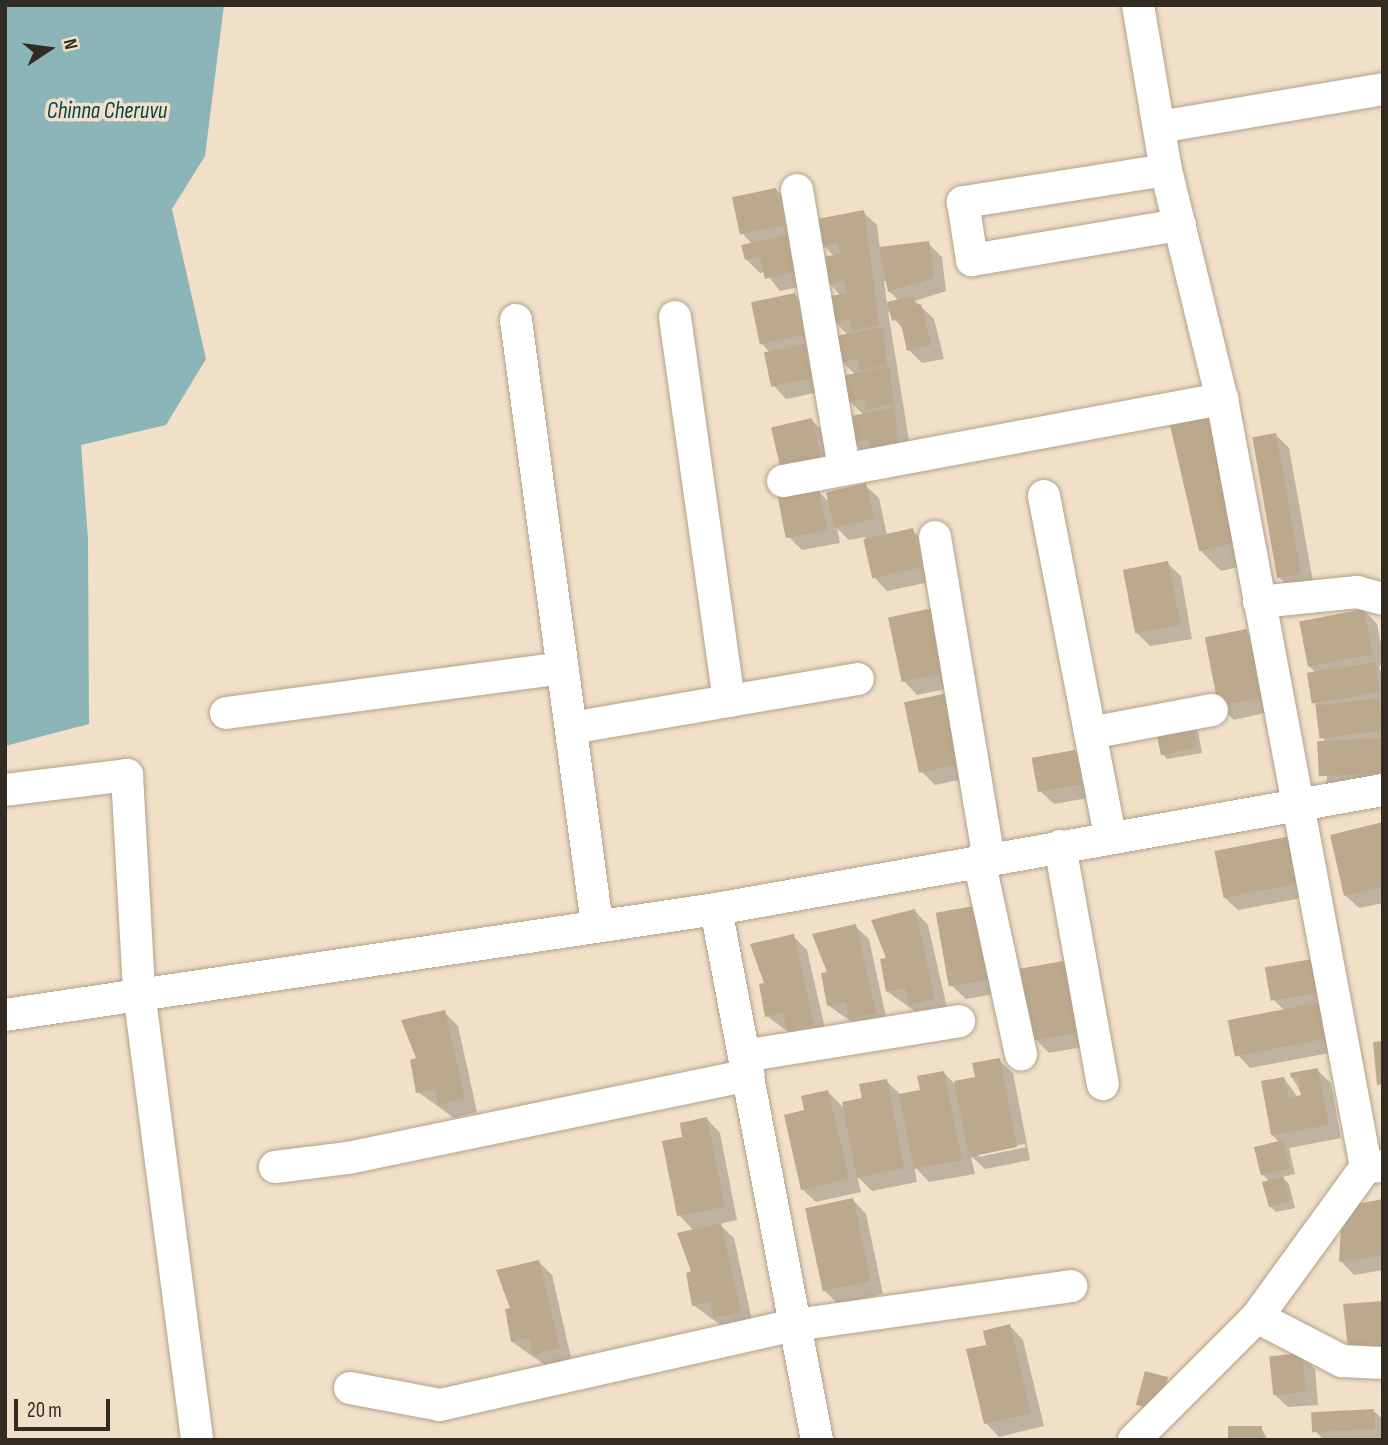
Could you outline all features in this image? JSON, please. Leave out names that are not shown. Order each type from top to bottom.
[{"type":"street","points":[[1134,1440],[1257,1317],[1374,1166],[1259,603],[1222,398],[1166,170],[1138,5]]},
{"type":"street","points":[[1159,127],[1383,89]]},
{"type":"street","points":[[1166,170],[962,202],[972,260],[1180,225]]},
{"type":"street","points":[[797,190],[844,469]]},
{"type":"street","points":[[675,317],[729,701]]},
{"type":"street","points":[[516,320],[597,925]]},
{"type":"street","points":[[783,481],[1222,398]]},
{"type":"street","points":[[1044,496],[1110,836]]},
{"type":"street","points":[[935,537],[984,859],[1021,1055]]},
{"type":"street","points":[[1259,603],[1357,592],[1383,599]]},
{"type":"street","points":[[226,713],[562,667]]},
{"type":"street","points":[[571,728],[858,679]]},
{"type":"street","points":[[1090,733],[1212,710]]},
{"type":"street","points":[[5,790],[127,775],[139,992],[197,1440]]},
{"type":"street","points":[[5,1015],[139,992],[716,909],[1299,802],[1383,790]]},
{"type":"street","points":[[1060,846],[1103,1084]]},
{"type":"street","points":[[716,909],[817,1440]]},
{"type":"street","points":[[275,1167],[348,1158],[746,1065],[959,1021]]},
{"type":"street","points":[[350,1388],[440,1405],[795,1325],[1071,1286]]},
{"type":"street","points":[[1257,1317],[1342,1361],[1383,1363]]},
{"type":"water","name":"Chinna Cheruvu","points":[[5,5],[224,5],[205,156],[172,209],[206,359],[166,425],[81,445],[88,539],[89,724],[5,746]]},
{"type":"building","points":[[776,188],[784,225],[740,235],[732,197]]},
{"type":"building","points":[[864,210],[879,325],[852,331],[850,319],[833,323],[828,297],[867,288],[846,292],[844,281],[827,284],[822,257],[840,254],[838,243],[822,246],[817,219]]},
{"type":"building","points":[[787,235],[795,272],[765,279],[760,257],[745,260],[741,245]]},
{"type":"building","points":[[929,241],[934,278],[888,292],[879,247]]},
{"type":"building","points":[[795,293],[804,335],[760,344],[751,302]]},
{"type":"building","points":[[913,296],[915,305],[921,304],[931,345],[907,351],[900,319],[892,321],[887,302]]},
{"type":"building","points":[[883,327],[887,365],[860,371],[858,359],[841,362],[836,336]]},
{"type":"building","points":[[804,344],[811,378],[771,387],[764,353]]},
{"type":"building","points":[[889,366],[894,404],[866,410],[864,399],[848,402],[842,376]]},
{"type":"building","points":[[894,407],[899,446],[871,451],[869,440],[852,443],[847,417]]},
{"type":"building","points":[[1212,416],[1241,542],[1199,551],[1170,426]]},
{"type":"building","points":[[812,418],[822,462],[781,471],[771,427]]},
{"type":"building","points":[[1276,433],[1301,574],[1277,578],[1252,437]]},
{"type":"building","points":[[866,483],[874,519],[834,528],[826,492]]},
{"type":"building","points":[[819,489],[827,530],[786,538],[778,497]]},
{"type":"building","points":[[913,528],[922,567],[872,578],[863,539]]},
{"type":"building","points":[[1168,561],[1180,625],[1135,634],[1123,570]]},
{"type":"building","points":[[933,608],[947,673],[902,682],[888,618]]},
{"type":"building","points":[[1364,609],[1373,654],[1308,667],[1299,622]]},
{"type":"building","points":[[1247,629],[1260,698],[1218,706],[1205,637]]},
{"type":"building","points":[[1375,662],[1380,693],[1312,703],[1307,673]]},
{"type":"building","points":[[948,693],[963,763],[919,773],[904,702]]},
{"type":"building","points":[[1379,698],[1383,731],[1319,739],[1315,706]]},
{"type":"building","points":[[1192,723],[1197,747],[1161,755],[1156,731]]},
{"type":"building","points":[[1381,738],[1383,773],[1319,776],[1317,741]]},
{"type":"building","points":[[1075,750],[1081,784],[1038,792],[1032,758]]},
{"type":"building","points":[[1383,822],[1383,887],[1344,896],[1330,835]]},
{"type":"building","points":[[1291,836],[1300,883],[1224,898],[1214,851]]},
{"type":"building","points":[[985,904],[998,978],[949,987],[936,913]]},
{"type":"building","points":[[915,909],[935,999],[909,1005],[905,988],[886,992],[880,959],[886,958],[871,920]]},
{"type":"building","points":[[856,924],[876,1013],[849,1019],[846,1002],[827,1006],[821,973],[827,972],[812,934]]},
{"type":"building","points":[[794,934],[814,1024],[787,1030],[783,1013],[765,1017],[759,984],[764,983],[750,944]]},
{"type":"building","points":[[1312,959],[1318,992],[1271,1001],[1265,967]]},
{"type":"building","points":[[1069,960],[1082,1032],[1032,1041],[1020,969]]},
{"type":"building","points":[[1321,1002],[1328,1038],[1235,1056],[1228,1020]]},
{"type":"building","points":[[445,1010],[465,1099],[438,1105],[435,1089],[416,1093],[410,1060],[416,1058],[401,1020]]},
{"type":"building","points":[[1383,1041],[1383,1084],[1377,1085],[1373,1042]]},
{"type":"building","points":[[1000,1058],[1017,1147],[969,1157],[954,1081],[975,1077],[972,1063]]},
{"type":"building","points":[[1318,1068],[1329,1125],[1271,1135],[1261,1081],[1284,1077],[1289,1098],[1301,1095],[1298,1077],[1291,1078],[1290,1073]]},
{"type":"building","points":[[944,1071],[962,1160],[914,1169],[899,1094],[920,1090],[917,1076]]},
{"type":"building","points":[[887,1079],[904,1168],[857,1178],[842,1102],[862,1098],[859,1084]]},
{"type":"building","points":[[828,1090],[849,1179],[801,1190],[784,1115],[804,1110],[801,1096]]},
{"type":"building","points":[[707,1117],[725,1207],[677,1216],[662,1141],[682,1137],[680,1123]]},
{"type":"building","points":[[1283,1140],[1290,1168],[1261,1175],[1254,1147]]},
{"type":"building","points":[[1283,1176],[1290,1201],[1269,1207],[1262,1182]]},
{"type":"building","points":[[853,1198],[871,1281],[823,1291],[805,1208]]},
{"type":"building","points":[[1383,1199],[1383,1255],[1339,1262],[1342,1207]]},
{"type":"building","points":[[721,1223],[741,1312],[714,1318],[710,1302],[692,1306],[686,1273],[691,1271],[677,1233]]},
{"type":"building","points":[[539,1260],[560,1348],[533,1355],[529,1338],[511,1342],[505,1309],[510,1308],[496,1270]]},
{"type":"building","points":[[1383,1301],[1383,1353],[1349,1357],[1343,1304]]},
{"type":"building","points":[[1010,1324],[1031,1413],[984,1424],[966,1349],[986,1345],[983,1331]]},
{"type":"building","points":[[1302,1353],[1306,1392],[1273,1395],[1269,1356]]},
{"type":"building","points":[[1145,1371],[1168,1377],[1159,1411],[1136,1405]]},
{"type":"building","points":[[1374,1409],[1375,1429],[1312,1432],[1311,1412]]},
{"type":"building","points":[[1228,1426],[1262,1426],[1262,1440],[1228,1440]]}]
